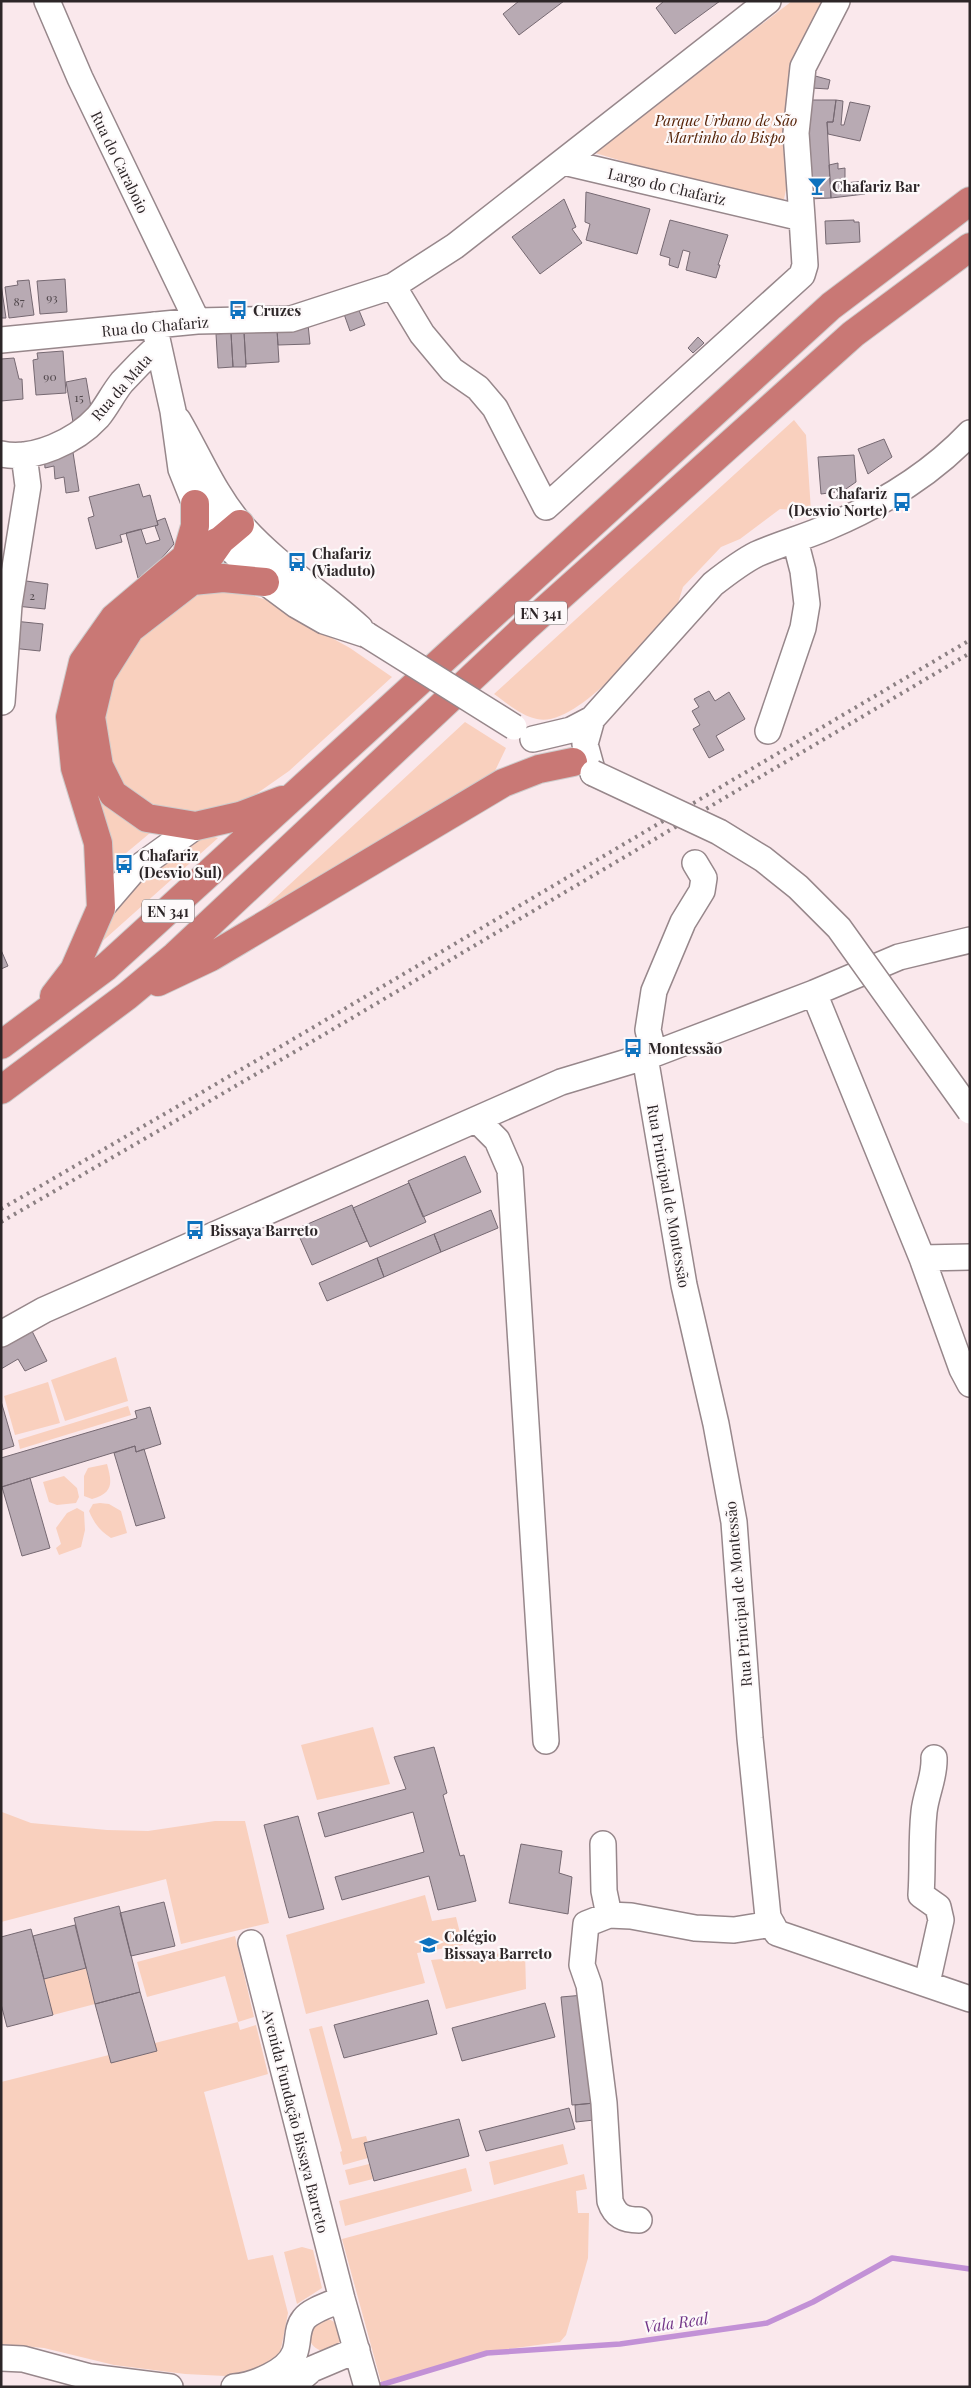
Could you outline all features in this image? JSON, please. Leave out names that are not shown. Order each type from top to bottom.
[{"type":"highway","name":"EN 341","points":[[1,1045],[106,968],[830,306],[970,201]]},
{"type":"highway","name":"EN 341","points":[[1,1090],[127,996],[175,956],[527,626],[853,334],[970,247]]},
{"type":"highway","points":[[189,569],[195,526],[195,504]]},
{"type":"highway","points":[[231,532],[189,569],[130,629],[101,675],[91,717],[99,766],[113,794],[147,818],[196,826],[240,816],[296,795]]},
{"type":"highway","points":[[36,1020],[74,970],[101,908],[98,843],[75,768],[70,717],[83,662],[114,618],[189,569],[223,578],[265,582]]},
{"type":"highway","points":[[127,996],[211,957],[503,783],[539,769],[583,768]]},
{"type":"street","name":"Rua do Caraboio","points":[[47,1],[80,78],[197,321]]},
{"type":"street","points":[[564,162],[768,1]]},
{"type":"street","points":[[393,286],[422,334],[452,370],[478,388],[495,408],[546,507],[802,275],[804,265],[796,133],[803,67],[837,1]]},
{"type":"street","name":"Rua do Chafariz","points":[[1,340],[155,336],[197,321],[291,319],[393,286],[455,246],[564,162]]},
{"type":"street","name":"Largo do Chafariz","points":[[564,162],[802,218]]},
{"type":"street","points":[[155,336],[173,411],[181,469],[195,504],[231,532],[265,551],[291,574],[338,608],[367,635],[523,733],[583,768],[719,832],[763,859],[798,888],[839,928],[970,1111]]},
{"type":"street","name":"Rua da Mata","points":[[13,454],[63,443],[83,430],[97,417],[155,336]]},
{"type":"street","points":[[173,411],[215,490],[231,532],[265,582],[296,605],[324,620],[367,635]]},
{"type":"street","points":[[523,733],[571,730],[592,719],[713,584],[735,567],[757,554],[829,527],[894,493],[924,474],[970,433]]},
{"type":"street","points":[[2,702],[9,604],[28,486],[13,454]]},
{"type":"street","points":[[768,731],[803,628],[807,604],[803,571],[795,540]]},
{"type":"street","points":[[583,768],[585,744],[592,719]]},
{"type":"street","points":[[571,730],[569,748],[583,768]]},
{"type":"street","points":[[101,908],[132,872],[196,826]]},
{"type":"street","name":"Rua Principal de Montessão","points":[[695,864],[704,878],[702,891],[683,922],[654,991],[648,1030],[650,1055],[684,1285],[716,1424],[734,1522],[750,1738],[768,1917],[772,1924]]},
{"type":"street","points":[[1,1334],[44,1310],[561,1082],[650,1055],[814,993],[899,957],[970,940]]},
{"type":"street","points":[[814,993],[922,1258],[962,1369],[970,1384]]},
{"type":"street","points":[[477,1120],[497,1140],[510,1170],[546,1741]]},
{"type":"street","points":[[922,1258],[970,1257]]},
{"type":"street","points":[[927,1983],[941,1920],[938,1907],[921,1895],[924,1812],[927,1793],[934,1772],[934,1758]]},
{"type":"street","points":[[603,1844],[604,1891],[609,1916]]},
{"type":"street","points":[[639,2220],[620,2217],[613,2210],[610,2201],[604,2103],[588,1985],[582,1965],[586,1924],[609,1916],[631,1916],[695,1928],[734,1930],[772,1924],[777,1933],[970,1999]]},
{"type":"street","name":"Avenida Fundação Bissaya Barreto","points":[[251,1943],[342,2298],[367,2387]]},
{"type":"street","points":[[234,2387],[281,2371],[291,2362],[296,2350],[299,2328],[305,2317],[342,2298]]},
{"type":"street","points":[[296,2350],[308,2360],[325,2364]]},
{"type":"street","points":[[284,2387],[296,2383],[312,2369],[357,2350]]},
{"type":"street","points":[[1,2358],[23,2359],[90,2377],[170,2387]]},
{"type":"street","points":[[1,2371],[30,2373],[92,2387]]},
{"type":"green space","name":"Parque Urbano de São Martinho do Bispo","points":[[792,1],[828,1],[784,199],[779,203],[683,179],[595,153]]},
{"type":"green space","points":[[794,420],[806,435],[811,511],[780,509],[740,539],[721,547],[683,587],[678,603],[614,676],[573,709],[554,718],[537,719],[520,712],[494,694]]},
{"type":"green space","points":[[227,591],[251,595],[276,603],[301,621],[350,648],[392,677],[289,771],[233,810],[209,814],[150,805],[134,796],[112,773],[102,728],[111,680],[124,649],[193,596]]},
{"type":"green space","points":[[465,722],[506,748],[494,773],[248,923]]},
{"type":"green space","points":[[99,803],[140,829],[150,833],[113,864]]},
{"type":"green space","points":[[211,836],[218,838],[96,947],[112,905],[188,841]]},
{"type":"green space","points":[[116,1357],[128,1401],[65,1421],[51,1380]]},
{"type":"green space","points":[[48,1382],[60,1423],[15,1435],[4,1396]]},
{"type":"green space","points":[[128,1406],[131,1415],[20,1449],[18,1440]]},
{"type":"green space","points":[[107,1464],[110,1476],[108,1490],[99,1497],[92,1499],[84,1496],[84,1476],[88,1468]]},
{"type":"green space","points":[[64,1476],[77,1488],[79,1497],[76,1503],[57,1505],[49,1502],[43,1482]]},
{"type":"green space","points":[[93,1504],[109,1504],[121,1511],[127,1533],[111,1538],[101,1530],[89,1511]]},
{"type":"green space","points":[[77,1508],[84,1512],[85,1530],[81,1547],[59,1555],[56,1548],[61,1544],[56,1528],[67,1513]]},
{"type":"green space","points":[[373,1727],[390,1784],[317,1800],[301,1745]]},
{"type":"green space","points":[[2,1812],[31,1823],[107,1830],[148,1831],[215,1821],[245,1821],[269,1923],[181,1944],[166,1879],[1,1922]]},
{"type":"green space","points":[[425,1895],[432,1921],[456,1917],[463,1945],[417,1953],[425,1983],[306,2014],[286,1935]]},
{"type":"green space","points":[[235,1936],[254,2017],[238,2022],[225,1976],[147,1997],[137,1962]]},
{"type":"green space","points":[[525,1951],[526,1989],[446,2009],[431,1960]]},
{"type":"green space","points":[[86,1968],[95,2004],[53,2015],[44,1979]]},
{"type":"green space","points":[[238,2022],[240,2030],[256,2025],[268,2074],[204,2092],[248,2260],[273,2255],[288,2313],[280,2354],[264,2366],[225,2376],[185,2374],[114,2365],[44,2348],[1,2344],[1,2082],[109,2055],[111,2063],[155,2043]]},
{"type":"green space","points":[[322,2026],[352,2139],[366,2136],[368,2143],[364,2144],[368,2158],[343,2165],[340,2152],[342,2151],[309,2029]]},
{"type":"green space","points":[[563,2144],[568,2164],[494,2185],[489,2162]]},
{"type":"green space","points":[[369,2164],[373,2179],[349,2185],[345,2170]]},
{"type":"green space","points":[[466,2168],[472,2191],[345,2226],[339,2201]]},
{"type":"green space","points":[[584,2174],[587,2189],[576,2191],[578,2213],[589,2213],[588,2258],[566,2335],[560,2342],[486,2352],[381,2382],[342,2239]]},
{"type":"green space","points":[[302,2247],[313,2250],[322,2288],[297,2304],[284,2252]]},
{"type":"green space","points":[[325,2319],[331,2320],[336,2324],[340,2329],[340,2341],[336,2346],[331,2350],[325,2351],[319,2350],[314,2346],[310,2341],[309,2335],[310,2329],[314,2324],[319,2320]]},
{"type":"building","points":[[519,1],[564,1],[519,35],[503,14]]},
{"type":"building","points":[[664,1],[720,1],[675,34],[656,8]]},
{"type":"building","points":[[808,74],[830,80],[828,89],[812,88],[811,100],[836,100],[833,122],[827,122],[831,198],[808,199]]},
{"type":"building","points":[[836,100],[843,101],[841,125],[844,125],[850,102],[870,106],[860,141],[828,134],[827,122],[833,122]]},
{"type":"building","points":[[838,163],[838,169],[845,168],[845,183],[864,181],[865,194],[831,198],[829,165]]},
{"type":"building","points":[[586,192],[650,209],[637,254],[586,240],[590,224],[585,222]]},
{"type":"building","points":[[564,199],[576,227],[572,229],[582,243],[540,274],[512,237]]},
{"type":"building","points":[[670,220],[728,235],[718,265],[720,265],[716,278],[686,270],[690,252],[683,250],[678,268],[669,265],[670,258],[660,255]]},
{"type":"building","points":[[854,220],[854,222],[859,222],[860,242],[826,244],[825,221]]},
{"type":"building","points":[[65,279],[67,312],[40,314],[37,281]]},
{"type":"building","points":[[29,280],[34,315],[9,318],[5,287],[18,285],[17,281]]},
{"type":"building","points":[[1,284],[6,318],[1,318]]},
{"type":"building","points":[[358,308],[365,325],[350,331],[344,314]]},
{"type":"building","points":[[308,324],[310,344],[278,345],[277,330]]},
{"type":"building","points":[[277,330],[279,362],[246,364],[244,332]]},
{"type":"building","points":[[244,332],[246,367],[233,367],[231,333]]},
{"type":"building","points":[[231,333],[233,367],[218,368],[216,334]]},
{"type":"building","points":[[698,337],[704,343],[693,353],[688,348]]},
{"type":"building","points":[[63,351],[66,393],[36,395],[33,360],[38,359],[37,353]]},
{"type":"building","points":[[14,358],[19,379],[22,379],[23,399],[1,401],[1,359]]},
{"type":"building","points":[[86,378],[92,413],[73,422],[66,382]]},
{"type":"building","points":[[884,439],[892,457],[868,474],[858,449]]},
{"type":"building","points":[[72,446],[79,491],[66,493],[64,477],[55,479],[54,466],[45,468],[44,454]]},
{"type":"building","points":[[854,455],[856,482],[843,491],[821,494],[818,457]]},
{"type":"building","points":[[139,484],[143,497],[150,495],[158,525],[120,535],[122,542],[96,549],[88,518],[94,516],[89,497]]},
{"type":"building","points":[[165,518],[174,544],[154,567],[138,578],[126,533],[141,529],[146,544],[160,540],[155,526],[158,525],[157,521]]},
{"type":"building","points":[[19,580],[48,584],[45,609],[16,606]]},
{"type":"building","points":[[14,621],[43,624],[40,651],[11,648]]},
{"type":"building","points":[[709,691],[715,701],[729,692],[745,719],[716,736],[724,750],[709,758],[693,729],[700,725],[692,711],[699,707],[694,699]]},
{"type":"building","points":[[1,950],[8,966],[1,969]]},
{"type":"building","points":[[465,1156],[481,1192],[423,1217],[408,1181]]},
{"type":"building","points":[[409,1183],[426,1222],[370,1247],[353,1208]]},
{"type":"building","points":[[352,1205],[367,1241],[312,1265],[296,1229]]},
{"type":"building","points":[[491,1210],[498,1228],[441,1252],[434,1234]]},
{"type":"building","points":[[434,1234],[441,1252],[384,1277],[377,1258]]},
{"type":"building","points":[[377,1258],[384,1277],[327,1301],[319,1283]]},
{"type":"building","points":[[30,1327],[47,1361],[25,1371],[18,1359],[1,1369],[1,1347]]},
{"type":"building","points":[[1,1401],[14,1446],[1,1450]]},
{"type":"building","points":[[150,1407],[161,1444],[136,1452],[135,1446],[1,1487],[1,1458],[137,1418],[135,1411]]},
{"type":"building","points":[[135,1446],[136,1452],[144,1449],[165,1518],[136,1526],[114,1453]]},
{"type":"building","points":[[30,1478],[50,1548],[22,1556],[2,1487]]},
{"type":"building","points":[[434,1747],[447,1793],[443,1795],[460,1856],[464,1855],[476,1901],[438,1910],[429,1876],[342,1900],[335,1877],[424,1852],[413,1812],[325,1837],[318,1813],[406,1789],[394,1757]]},
{"type":"building","points":[[298,1816],[324,1909],[289,1918],[264,1825]]},
{"type":"building","points":[[521,1844],[562,1851],[559,1873],[572,1877],[568,1914],[509,1903]]},
{"type":"building","points":[[164,1902],[175,1946],[131,1956],[120,1913]]},
{"type":"building","points":[[119,1906],[140,1992],[95,2004],[74,1918]]},
{"type":"building","points":[[75,1925],[86,1968],[44,1979],[33,1936]]},
{"type":"building","points":[[31,1929],[53,2015],[7,2027],[1,2004],[1,1937]]},
{"type":"building","points":[[140,1992],[157,2051],[111,2063],[95,2004]]},
{"type":"building","points":[[584,1995],[596,2103],[572,2105],[561,1997]]},
{"type":"building","points":[[428,2000],[437,2034],[344,2058],[334,2025]]},
{"type":"building","points":[[545,2003],[555,2037],[462,2061],[452,2028]]},
{"type":"building","points":[[593,2103],[594,2120],[576,2122],[575,2105]]},
{"type":"building","points":[[569,2108],[575,2129],[486,2151],[479,2131]]},
{"type":"building","points":[[459,2119],[469,2156],[374,2181],[364,2143]]},
{"type":"waterway","name":"Vala Real","points":[[374,2387],[487,2353],[620,2344],[767,2323],[813,2302],[892,2258],[970,2269]]},
{"type":"railway","points":[[1,1209],[970,640]]},
{"type":"railway","points":[[1,1222],[296,1051],[970,653]]},
{"type":"place","name":"Chafariz Bar","points":[[817,186]]},
{"type":"place","name":"Cruzes","points":[[238,310]]},
{"type":"place","name":"Chafariz (Desvio Norte)","points":[[902,502]]},
{"type":"place","name":"Chafariz (Viaduto)","points":[[297,562]]},
{"type":"place","name":"Chafariz (Desvio Sul)","points":[[124,864]]},
{"type":"place","name":"Montessão","points":[[633,1048]]},
{"type":"place","name":"Bissaya Barreto","points":[[195,1230]]},
{"type":"place","name":"Colégio Bissaya Barreto","points":[[429,1945]]}]
